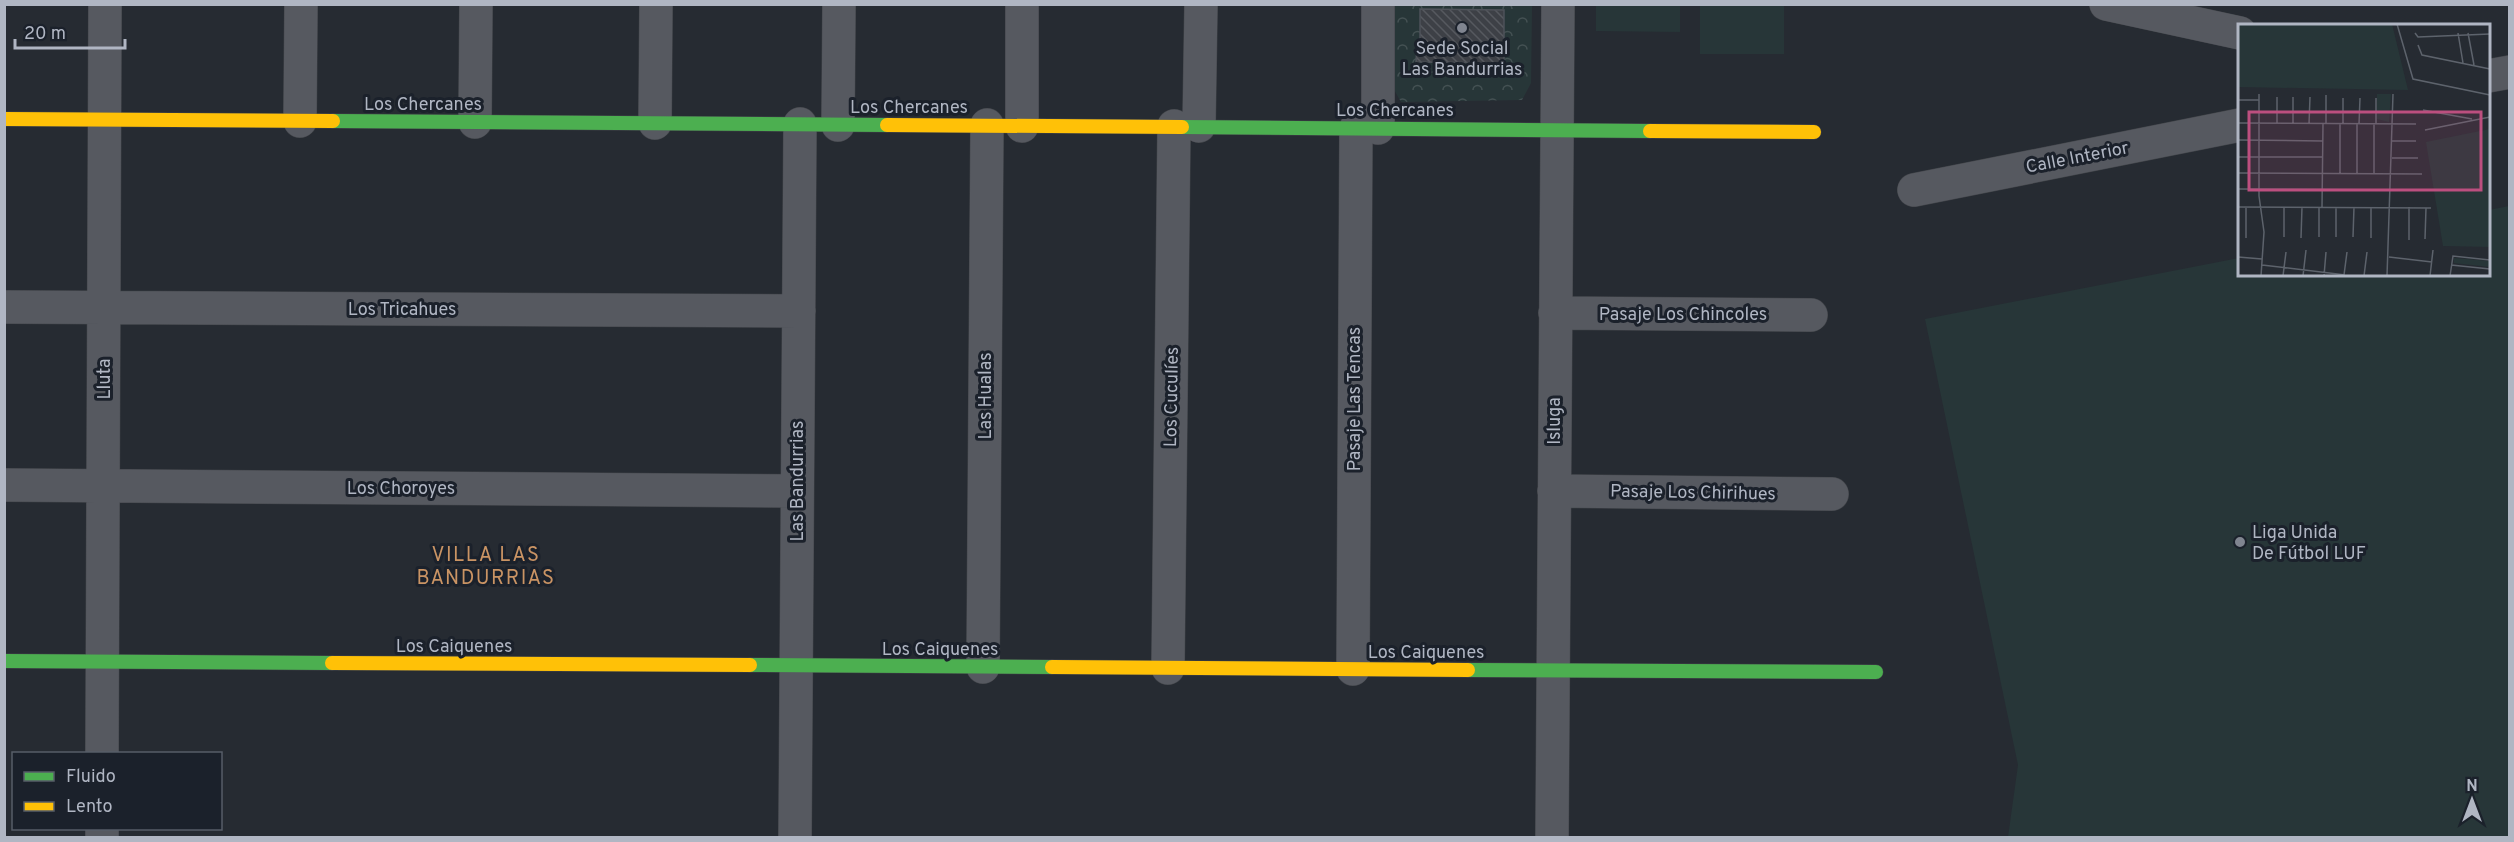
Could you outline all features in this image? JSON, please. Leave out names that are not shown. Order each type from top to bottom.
[{"type":"street","name":"Lluta","points":[[102,752],[105,4]]},
{"type":"street","points":[[300,121],[301,4]]},
{"type":"street","points":[[475,122],[476,4]]},
{"type":"street","points":[[656,4],[656,123]]},
{"type":"street","points":[[838,125],[839,4]]},
{"type":"street","points":[[1022,4],[1022,126]]},
{"type":"street","name":"Los Cuculíes","points":[[1168,668],[1186,126],[1200,4]]},
{"type":"street","name":"Pasaje Las Tencas","points":[[1353,669],[1367,128],[1378,4]]},
{"type":"street","name":"Isluga","points":[[1552,837],[1558,4]]},
{"type":"street","points":[[2106,4],[2238,33]]},
{"type":"street","points":[[2490,75],[2510,72]]},
{"type":"street","name":"Los Chercanes","points":[[4,119],[1814,132]]},
{"type":"street","name":"Las Bandurrias","points":[[795,837],[800,124]]},
{"type":"street","name":"Las Hualas","points":[[983,667],[987,125]]},
{"type":"street","name":"Calle Interior","points":[[1914,190],[2238,125]]},
{"type":"street","name":"Los Tricahues","points":[[4,307],[799,311]]},
{"type":"street","name":"Pasaje Los Chincoles","points":[[1555,313],[1811,315]]},
{"type":"street","name":"Los Choroyes","points":[[4,485],[797,491]]},
{"type":"street","name":"Pasaje Los Chirihues","points":[[1554,491],[1832,494]]},
{"type":"street","name":"Los Caiquenes","points":[[4,662],[1876,672]]},
{"type":"green space","points":[[1388,5],[1532,5],[1531,83],[1522,100],[1401,102],[1388,79]]},
{"type":"green space","points":[[1596,5],[1680,5],[1680,32],[1596,31]]},
{"type":"green space","points":[[1700,5],[1784,5],[1784,54],[1700,54]]},
{"type":"green space","name":"Liga Unida De Fútbol LUF","points":[[2509,206],[2509,837],[2008,837],[2018,765],[1925,319],[2238,258],[2238,276],[2490,276],[2490,210]]},
{"type":"building","name":"Sede Social Las Bandurrias","points":[[1420,9],[1504,10],[1504,63],[1416,62],[1417,46],[1420,46]]},
{"type":"traffic: fast","points":[[333,121],[887,125]]},
{"type":"traffic: fast","points":[[1182,127],[1650,131]]},
{"type":"traffic: fast","points":[[4,661],[332,663]]},
{"type":"traffic: fast","points":[[750,665],[1052,667]]},
{"type":"traffic: fast","points":[[1468,670],[1876,672]]},
{"type":"traffic: slow","points":[[4,119],[333,121]]},
{"type":"traffic: slow","points":[[887,125],[1182,127]]},
{"type":"traffic: slow","points":[[1650,131],[1814,132]]},
{"type":"traffic: slow","points":[[332,663],[750,665]]},
{"type":"traffic: slow","points":[[1052,667],[1468,670]]},
{"type":"place","name":"Sede Social Las Bandurrias","points":[[1462,28]]},
{"type":"place","name":"Liga Unida De Fútbol LUF","points":[[2240,542]]},
{"type":"district","name":"VILLA LAS BANDURRIAS","points":[[486,566]]}]
